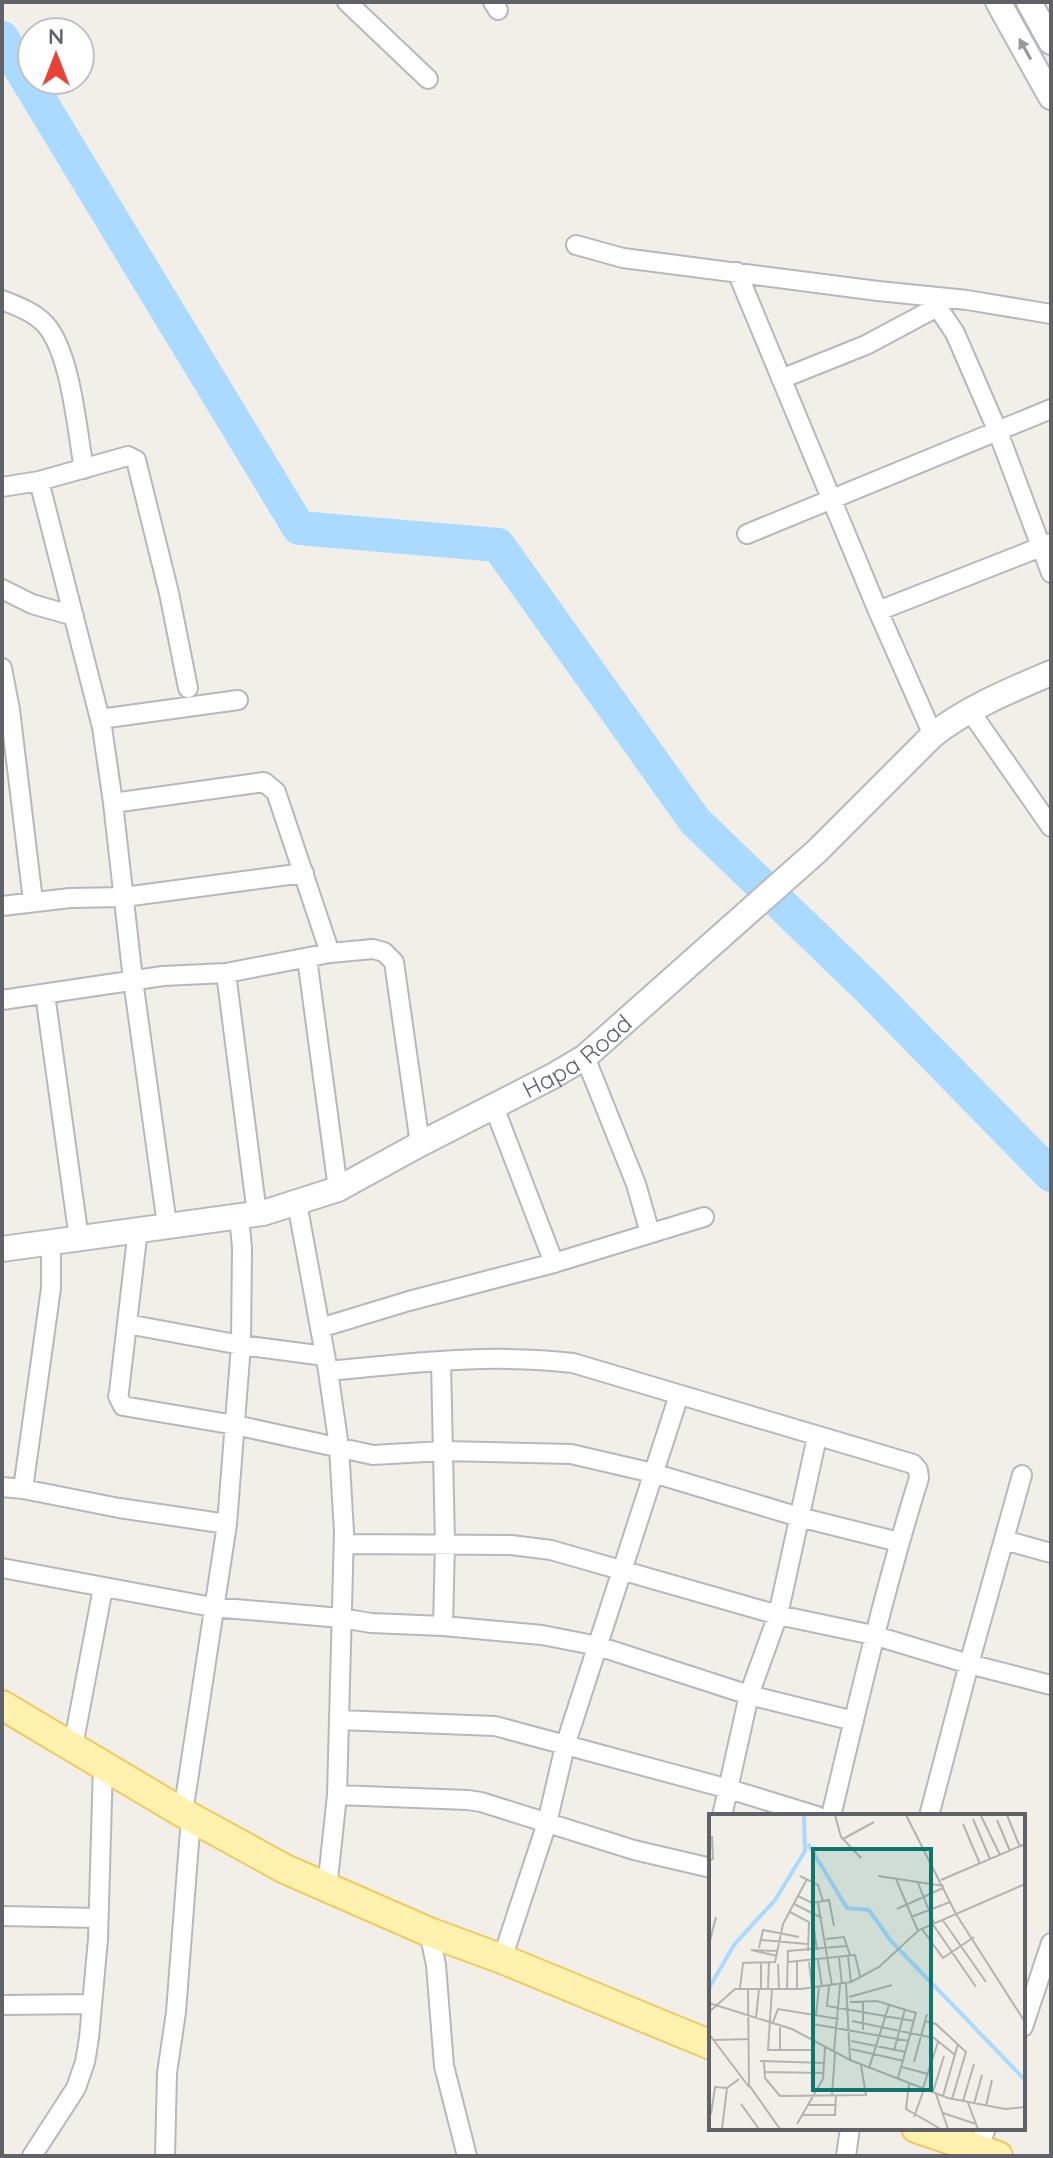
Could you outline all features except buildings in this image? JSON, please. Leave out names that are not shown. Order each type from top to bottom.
[{"type":"main road","points":[[2,1705],[187,1815],[285,1869],[429,1932],[709,2044]]},
{"type":"main road","points":[[923,2130],[990,2149]]},
{"type":"street","points":[[347,2],[428,79]]},
{"type":"street","points":[[998,2],[1051,97]]},
{"type":"street","points":[[1029,2],[1051,42]]},
{"type":"street","points":[[576,245],[623,258],[934,302],[967,300],[1051,314]]},
{"type":"street","points":[[737,272],[933,735]]},
{"type":"street","points":[[2,300],[29,311],[44,322],[55,337],[67,372],[84,469]]},
{"type":"street","points":[[781,379],[866,345],[934,302]]},
{"type":"street","points":[[934,302],[955,333],[998,432],[1046,545],[1051,573]]},
{"type":"street","points":[[747,534],[1051,409]]},
{"type":"street","points":[[2,487],[39,481],[128,456],[134,458],[188,688]]},
{"type":"street","points":[[39,481],[100,719],[167,1225]]},
{"type":"street","points":[[878,611],[1046,545]]},
{"type":"street","points":[[2,589],[32,604],[74,616]]},
{"type":"street","points":[[2,668],[33,901]]},
{"type":"street","name":"Hapa Road","points":[[2,1249],[248,1215],[297,1203],[338,1189],[553,1076],[585,1057],[817,851],[946,724],[1051,673]]},
{"type":"street","points":[[100,719],[238,700]]},
{"type":"street","points":[[970,711],[1051,827]]},
{"type":"street","points":[[113,803],[264,782],[276,792],[330,953]]},
{"type":"street","points":[[2,906],[70,898],[124,897],[304,873]]},
{"type":"street","points":[[2,1000],[163,976],[226,973],[330,953],[373,949],[384,952],[394,962],[420,1144]]},
{"type":"street","points":[[307,958],[338,1189]]},
{"type":"street","points":[[165,2156],[167,2073],[176,2012],[187,1815],[227,1524],[241,1345],[242,1248],[248,1215],[226,973]]},
{"type":"street","points":[[45,994],[79,1239]]},
{"type":"street","points":[[585,1057],[636,1184],[650,1233]]},
{"type":"street","points":[[494,1107],[554,1263]]},
{"type":"street","points":[[297,1203],[339,1447],[344,1544],[337,1795],[327,1889]]},
{"type":"street","points":[[320,1328],[554,1263],[704,1217]]},
{"type":"street","points":[[138,1229],[118,1396],[123,1406],[235,1425],[373,1455],[443,1451],[571,1454],[653,1473],[799,1517],[899,1542]]},
{"type":"street","points":[[23,1489],[51,1288],[51,1243]]},
{"type":"street","points":[[127,1324],[327,1364],[441,1362],[495,1357],[573,1363],[913,1464],[919,1478],[873,1635],[831,1814]]},
{"type":"street","points":[[441,1362],[445,1544],[443,1626]]},
{"type":"street","points":[[502,1959],[547,1823],[565,1746],[679,1395]]},
{"type":"street","points":[[723,1814],[749,1695],[778,1615],[817,1437]]},
{"type":"street","points":[[930,1814],[1022,1475]]},
{"type":"street","points":[[2,1487],[227,1524]]},
{"type":"street","points":[[1004,1540],[1051,1553]]},
{"type":"street","points":[[344,1544],[511,1545],[551,1550],[778,1615],[873,1635],[1051,1685]]},
{"type":"street","points":[[2,1568],[215,1607],[371,1623],[542,1635],[598,1646],[749,1695],[854,1721]]},
{"type":"street","points":[[73,1746],[103,1588]]},
{"type":"street","points":[[339,1720],[495,1726],[810,1814]]},
{"type":"street","points":[[32,2156],[76,2088],[85,2062],[98,1918],[103,1765]]},
{"type":"street","points":[[337,1795],[468,1800],[634,1850],[709,1865]]},
{"type":"street","points":[[2,1916],[98,1918]]},
{"type":"street","points":[[429,1932],[436,1965],[444,2066],[467,2156]]},
{"type":"street","points":[[1025,2018],[1051,1943]]},
{"type":"street","points":[[2,2005],[92,2004]]},
{"type":"street","points":[[846,2156],[850,2130]]},
{"type":"waterway","points":[[2,38],[299,528],[498,545],[695,821],[870,990],[1051,1175]]}]
